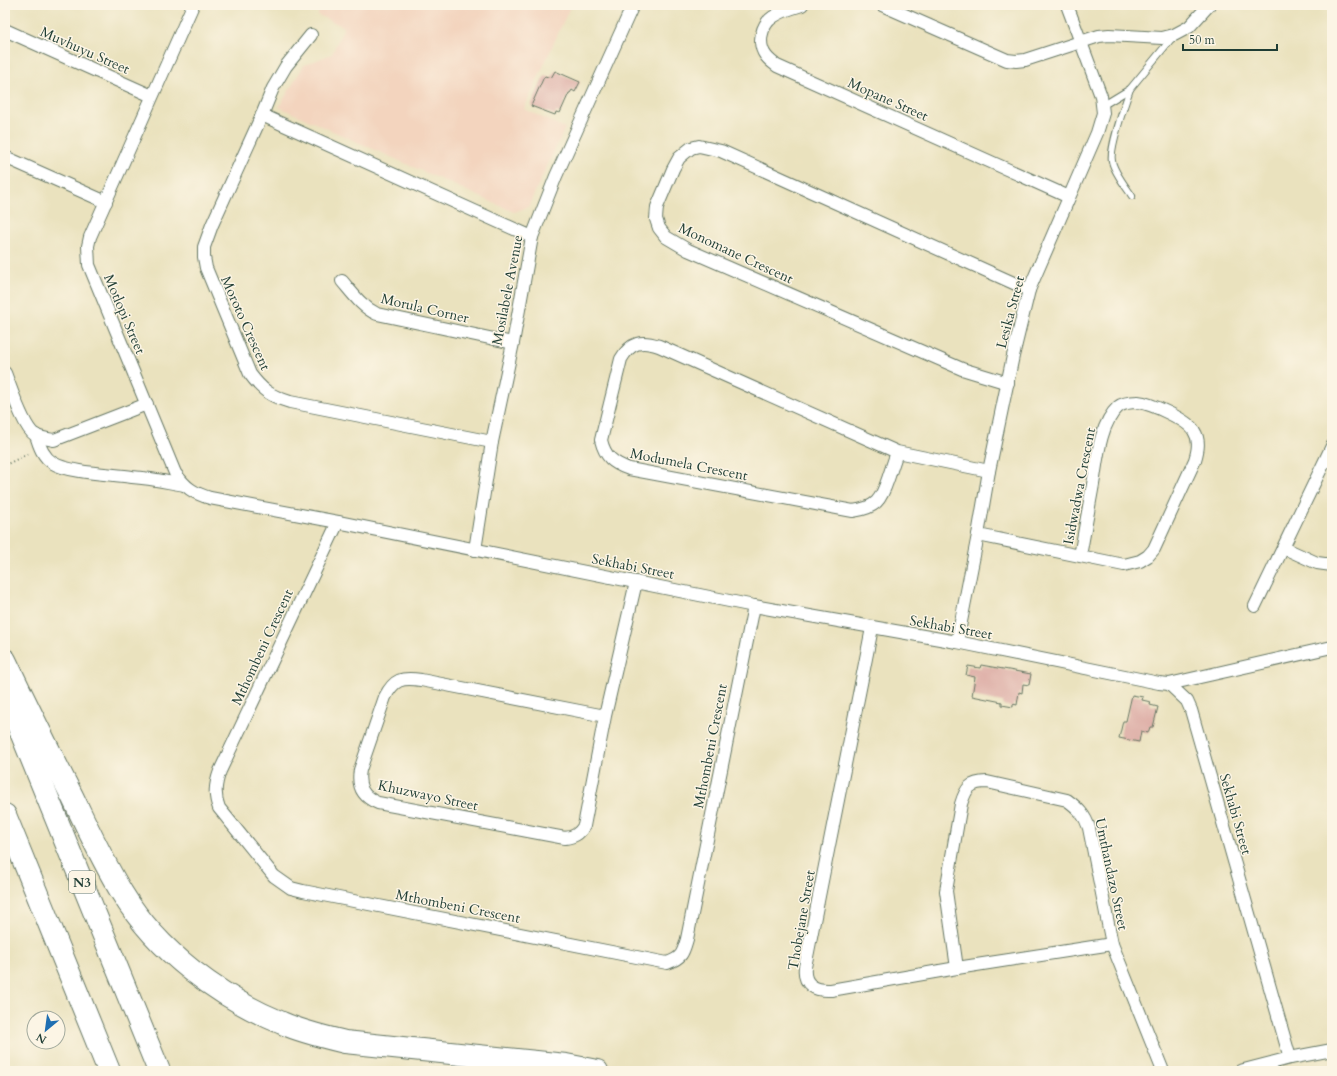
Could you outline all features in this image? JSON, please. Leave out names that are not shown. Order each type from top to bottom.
[{"type":"highway","points":[[5,660],[97,847],[122,894],[143,922],[168,949],[200,976],[256,1012],[283,1024],[331,1039],[402,1049],[566,1065],[597,1071]]},
{"type":"highway","name":"N3","points":[[5,693],[159,1071]]},
{"type":"highway","points":[[5,815],[109,1071]]},
{"type":"street","name":"Motlopi Street","points":[[193,5],[90,237],[88,246],[89,265],[146,404],[176,473],[184,485],[200,495],[210,498],[338,522]]},
{"type":"street","name":"Mosilabele Avenue","points":[[475,550],[492,442],[513,343],[532,237],[556,176],[633,5]]},
{"type":"street","name":"Mopane Street","points":[[802,5],[773,17],[764,27],[761,41],[762,48],[769,60],[777,66],[1069,197]]},
{"type":"street","points":[[882,5],[1007,60],[1016,61],[1025,60],[1099,36],[1109,35],[1162,38],[1174,35],[1189,27],[1209,5]]},
{"type":"street","name":"Lesika Street","points":[[957,642],[989,471],[1029,290],[1097,133],[1103,113],[1101,96],[1067,5]]},
{"type":"street","name":"Muvhuyu Street","points":[[5,30],[152,96]]},
{"type":"street","name":"Moroto Crescent","points":[[312,35],[279,76],[212,225],[204,247],[204,258],[210,279],[250,374],[258,385],[268,394],[290,402],[492,442]]},
{"type":"street","points":[[262,115],[532,237]]},
{"type":"street","name":"Monomane Crescent","points":[[1008,382],[962,369],[688,250],[666,237],[659,228],[656,219],[657,207],[679,158],[691,148],[699,146],[707,147],[721,151],[1029,290]]},
{"type":"street","points":[[5,157],[106,202]]},
{"type":"street","name":"Morula Corner","points":[[342,281],[361,304],[377,314],[513,343]]},
{"type":"street","name":"Modumela Crescent","points":[[897,452],[878,501],[871,506],[853,511],[629,469],[617,464],[609,457],[601,440],[621,359],[626,350],[632,346],[640,343],[648,343],[659,346],[897,452],[989,471]]},
{"type":"street","points":[[5,373],[29,429],[36,435],[44,438],[54,440],[146,404]]},
{"type":"street","name":"Isidwadwa Crescent","points":[[978,535],[1080,556],[1124,565],[1140,561],[1148,556],[1154,548],[1195,460],[1198,449],[1198,439],[1194,430],[1186,422],[1173,415],[1138,402],[1128,402],[1119,406],[1110,416],[1102,438],[1080,556]]},
{"type":"street","points":[[36,435],[44,455],[54,464],[90,472],[184,485]]},
{"type":"street","points":[[1256,606],[1332,446]]},
{"type":"street","name":"Sekhabi Street","points":[[338,522],[754,606],[957,642],[1169,684],[1187,701],[1191,710],[1290,1058]]},
{"type":"street","name":"Mthombeni Crescent","points":[[338,522],[220,771],[215,791],[219,808],[274,876],[291,888],[303,892],[667,963],[681,956],[687,939],[754,606]]},
{"type":"street","points":[[1284,548],[1317,563],[1332,565]]},
{"type":"street","name":"Khuzwayo Street","points":[[605,716],[421,680],[403,679],[395,682],[385,697],[358,780],[360,788],[371,800],[378,803],[565,838],[574,837],[584,826],[605,716],[636,582]]},
{"type":"street","name":"Thobejane Street","points":[[872,628],[804,975],[808,983],[814,988],[822,991],[831,990],[957,968],[1112,944]]},
{"type":"street","points":[[1169,684],[1332,646]]},
{"type":"street","name":"Umthandazo Street","points":[[957,968],[946,891],[963,795],[973,784],[978,782],[987,782],[1068,800],[1082,813],[1089,828],[1112,944],[1163,1071]]},
{"type":"street","points":[[1240,1071],[1290,1058],[1332,1050]]},
{"type":"lane","points":[[1102,106],[1130,89],[1174,35]]},
{"type":"lane","points":[[1130,89],[1112,149],[1112,161],[1119,176],[1132,196]]},
{"type":"shaded area","points":[[305,5],[571,5],[524,109],[565,128],[528,207],[514,212],[279,107],[304,65],[332,54],[344,27],[318,15],[319,11]]},
{"type":"building","points":[[555,71],[580,82],[575,92],[572,90],[569,93],[560,113],[556,112],[555,115],[531,106],[545,76],[551,78]]},
{"type":"building","points":[[981,665],[1031,674],[1029,685],[1023,684],[1022,693],[1019,692],[1017,705],[1013,704],[1013,707],[1002,705],[1002,702],[972,696],[975,677],[966,675],[968,666],[980,668]]},
{"type":"building","points":[[1132,695],[1143,697],[1142,700],[1151,702],[1150,705],[1158,707],[1153,727],[1150,727],[1148,733],[1141,731],[1139,742],[1119,738],[1123,721],[1126,721]]}]
